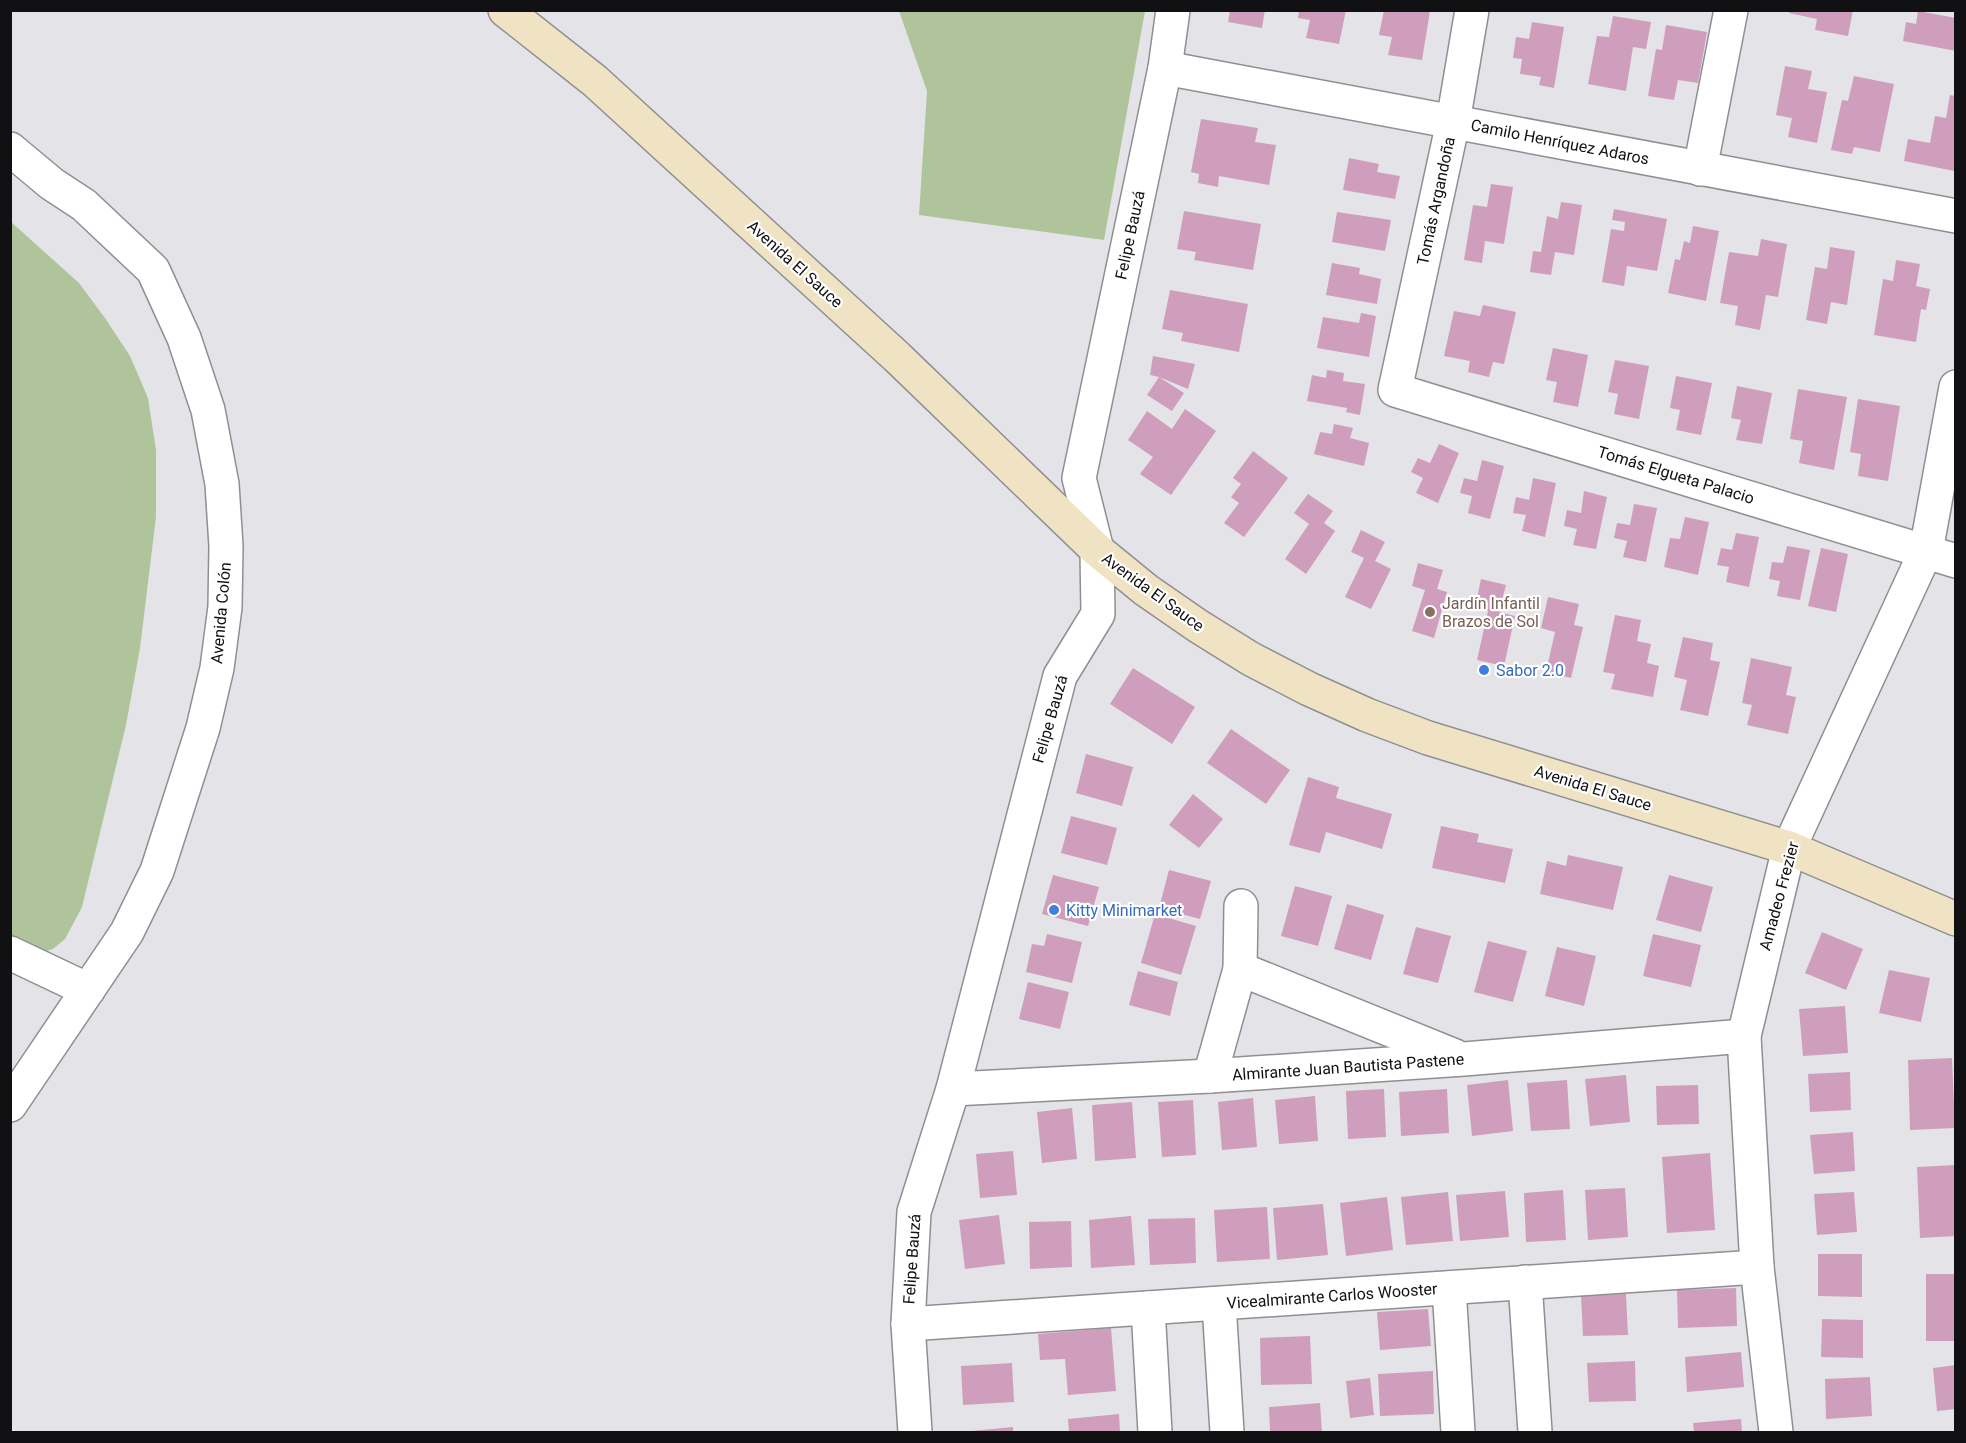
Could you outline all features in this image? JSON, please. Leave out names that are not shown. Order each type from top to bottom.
[{"type":"street","name":"Avenida El Sauce","points":[[505,10],[595,81],[897,357],[1097,550],[1146,590],[1198,626],[1251,659],[1309,689],[1367,715],[1428,738],[1789,848],[1956,919]]},
{"type":"street","name":"Felipe Bauzá","points":[[915,1432],[908,1324],[914,1212],[952,1089],[1060,676],[1098,614],[1097,550],[1079,478],[1165,68],[1173,10]]},
{"type":"street","name":"Tomás Argandoña","points":[[1395,390],[1453,122],[1472,10]]},
{"type":"street","points":[[1700,169],[1731,10]]},
{"type":"street","name":"Camilo Henríquez Adaros","points":[[1165,68],[1956,216]]},
{"type":"street","name":"Avenida Colón","points":[[10,149],[51,184],[84,205],[153,270],[184,338],[208,410],[222,484],[226,546],[225,607],[217,668],[203,728],[157,871],[127,932],[10,1105]]},
{"type":"street","name":"Amadeo Frezier","points":[[1776,1432],[1757,1267],[1744,1036],[1789,848],[1941,556],[1956,387]]},
{"type":"street","name":"Tomás Elgueta Palacio","points":[[1395,390],[1941,556]]},
{"type":"street","points":[[1210,1076],[1240,969],[1241,906]]},
{"type":"street","points":[[10,953],[88,990]]},
{"type":"street","points":[[1240,969],[1464,1059]]},
{"type":"street","name":"Almirante Juan Bautista Pastene","points":[[952,1089],[1210,1076],[1464,1059],[1744,1036]]},
{"type":"street","name":"Vicealmirante Carlos Wooster","points":[[908,1324],[1757,1267]]},
{"type":"street","points":[[1525,1282],[1535,1432]]},
{"type":"street","points":[[1449,1288],[1458,1432]]},
{"type":"street","points":[[1219,1304],[1227,1432]]},
{"type":"street","points":[[1148,1308],[1155,1432]]},
{"type":"green space","points":[[899,11],[1145,11],[1104,240],[919,215],[927,91]]},
{"type":"green space","points":[[10,221],[79,283],[130,356],[148,398],[156,450],[156,517],[140,648],[126,725],[82,907],[65,939],[53,949],[36,955],[10,948]]},
{"type":"building","points":[[1230,10],[1265,10],[1262,28],[1228,22]]},
{"type":"building","points":[[1299,10],[1346,10],[1339,44],[1306,38],[1310,20],[1298,18]]},
{"type":"building","points":[[1384,10],[1430,11],[1422,60],[1388,55],[1392,37],[1379,35]]},
{"type":"building","points":[[1790,10],[1853,10],[1848,36],[1815,30],[1817,19],[1789,13]]},
{"type":"building","points":[[1918,11],[1956,18],[1956,51],[1903,41],[1906,22],[1916,24]]},
{"type":"building","points":[[1613,16],[1651,22],[1646,49],[1633,47],[1626,91],[1588,84],[1597,36],[1609,37]]},
{"type":"building","points":[[1532,22],[1564,27],[1554,88],[1539,85],[1541,77],[1520,74],[1522,59],[1513,58],[1516,37],[1529,39]]},
{"type":"building","points":[[1666,25],[1707,32],[1698,83],[1678,80],[1674,100],[1648,96],[1656,49],[1662,50]]},
{"type":"building","points":[[1785,66],[1812,71],[1808,89],[1827,92],[1817,143],[1788,137],[1792,118],[1776,115]]},
{"type":"building","points":[[1854,76],[1894,84],[1880,152],[1854,147],[1852,154],[1831,150],[1842,100],[1848,101]]},
{"type":"building","points":[[1950,95],[1956,96],[1954,171],[1904,161],[1908,139],[1930,143],[1935,116],[1946,118]]},
{"type":"building","points":[[1201,119],[1258,128],[1255,142],[1276,145],[1269,185],[1219,176],[1218,187],[1198,183],[1199,174],[1191,172]]},
{"type":"building","points":[[1349,158],[1379,164],[1377,172],[1400,176],[1395,199],[1343,190]]},
{"type":"building","points":[[1491,184],[1513,187],[1504,244],[1485,241],[1482,263],[1464,260],[1473,205],[1487,207]]},
{"type":"building","points":[[1561,202],[1582,205],[1574,255],[1555,252],[1551,275],[1530,272],[1533,251],[1541,252],[1547,216],[1558,219]]},
{"type":"building","points":[[1614,209],[1667,219],[1657,271],[1627,266],[1624,286],[1602,282],[1611,229],[1624,231],[1625,222],[1612,220]]},
{"type":"building","points":[[1184,211],[1261,224],[1253,270],[1194,260],[1196,252],[1177,249]]},
{"type":"building","points":[[1337,212],[1391,220],[1385,251],[1332,242]]},
{"type":"building","points":[[1693,226],[1719,231],[1706,301],[1668,293],[1675,259],[1680,260],[1684,241],[1690,243]]},
{"type":"building","points":[[1761,239],[1787,244],[1778,297],[1766,295],[1760,330],[1735,325],[1738,306],[1720,303],[1729,252],[1758,256]]},
{"type":"building","points":[[1830,247],[1855,251],[1847,305],[1831,302],[1827,324],[1806,320],[1815,267],[1827,269]]},
{"type":"building","points":[[1896,260],[1920,264],[1916,286],[1930,289],[1926,310],[1921,309],[1916,342],[1874,335],[1883,279],[1893,281]]},
{"type":"building","points":[[1332,263],[1360,268],[1359,274],[1381,279],[1377,304],[1326,295]]},
{"type":"building","points":[[1170,290],[1248,304],[1239,352],[1181,341],[1183,333],[1162,329]]},
{"type":"building","points":[[1483,305],[1516,312],[1504,364],[1493,362],[1489,377],[1468,372],[1470,361],[1444,356],[1454,311],[1480,316]]},
{"type":"building","points":[[1361,313],[1376,316],[1369,357],[1317,348],[1323,317],[1359,323]]},
{"type":"building","points":[[1553,348],[1588,355],[1578,407],[1553,402],[1557,382],[1546,380]]},
{"type":"building","points":[[1153,356],[1195,364],[1188,389],[1150,375]]},
{"type":"building","points":[[1615,360],[1649,366],[1639,419],[1614,414],[1618,394],[1608,392]]},
{"type":"building","points":[[1327,370],[1344,373],[1343,381],[1365,384],[1360,415],[1346,412],[1347,408],[1307,401],[1312,375],[1326,378]]},
{"type":"building","points":[[1676,376],[1712,383],[1701,435],[1676,430],[1680,410],[1670,408]]},
{"type":"building","points":[[1159,377],[1184,393],[1172,411],[1147,395]]},
{"type":"building","points":[[1737,386],[1772,393],[1762,444],[1736,440],[1741,420],[1731,418]]},
{"type":"building","points":[[1798,389],[1847,397],[1834,470],[1799,463],[1803,441],[1790,439]]},
{"type":"building","points":[[1858,399],[1900,406],[1888,481],[1858,476],[1861,454],[1850,452]]},
{"type":"building","points":[[1185,409],[1216,431],[1171,495],[1140,474],[1153,457],[1128,440],[1147,411],[1172,429]]},
{"type":"building","points":[[1334,424],[1353,428],[1350,438],[1369,443],[1364,466],[1314,454],[1320,432],[1332,434]]},
{"type":"building","points":[[1439,444],[1459,453],[1438,503],[1416,493],[1423,478],[1411,472],[1418,458],[1430,463]]},
{"type":"building","points":[[1253,451],[1288,478],[1244,537],[1224,523],[1239,503],[1231,497],[1241,484],[1233,478]]},
{"type":"building","points":[[1482,460],[1504,466],[1490,519],[1468,513],[1472,496],[1460,493],[1464,478],[1477,481]]},
{"type":"building","points":[[1533,478],[1556,483],[1545,537],[1522,531],[1526,515],[1513,513],[1516,497],[1529,500]]},
{"type":"building","points":[[1584,491],[1607,497],[1596,549],[1573,545],[1577,529],[1564,526],[1567,510],[1581,513]]},
{"type":"building","points":[[1308,494],[1333,511],[1324,523],[1335,531],[1306,574],[1285,559],[1309,524],[1294,513]]},
{"type":"building","points":[[1634,504],[1657,508],[1646,562],[1623,557],[1627,541],[1614,538],[1617,523],[1630,525]]},
{"type":"building","points":[[1685,517],[1709,522],[1698,575],[1664,567],[1670,538],[1680,539]]},
{"type":"building","points":[[1361,530],[1385,542],[1375,561],[1391,569],[1371,609],[1345,597],[1364,558],[1351,552]]},
{"type":"building","points":[[1736,533],[1759,537],[1749,587],[1726,582],[1729,567],[1717,565],[1721,548],[1732,550]]},
{"type":"building","points":[[1787,546],[1810,550],[1800,600],[1777,596],[1780,581],[1769,579],[1772,562],[1783,563]]},
{"type":"building","points":[[1821,548],[1848,554],[1836,612],[1808,606]]},
{"type":"building","name":"Jardín Infantil Brazos de Sol","points":[[1418,563],[1443,570],[1437,589],[1447,592],[1434,638],[1412,631],[1425,590],[1412,586]]},
{"type":"building","points":[[1481,579],[1506,585],[1499,612],[1515,616],[1504,666],[1477,660],[1488,611],[1475,608]]},
{"type":"building","points":[[1548,597],[1579,604],[1574,625],[1583,627],[1571,678],[1546,672],[1555,632],[1541,628]]},
{"type":"building","points":[[1615,615],[1641,620],[1637,641],[1651,644],[1647,663],[1659,666],[1653,697],[1611,689],[1615,674],[1603,672]]},
{"type":"building","points":[[1683,637],[1713,643],[1710,660],[1720,662],[1708,716],[1680,710],[1687,680],[1674,677]]},
{"type":"building","points":[[1751,658],[1792,667],[1786,695],[1796,697],[1788,734],[1747,725],[1752,705],[1742,703]]},
{"type":"building","points":[[1133,668],[1195,707],[1172,744],[1110,704]]},
{"type":"building","points":[[1231,729],[1290,770],[1266,804],[1207,763]]},
{"type":"building","points":[[1086,754],[1133,767],[1122,806],[1076,793]]},
{"type":"building","points":[[1308,777],[1339,787],[1336,798],[1392,814],[1382,849],[1326,832],[1320,853],[1289,845]]},
{"type":"building","points":[[1193,794],[1223,819],[1199,848],[1169,825]]},
{"type":"building","points":[[1071,816],[1117,828],[1107,865],[1061,853]]},
{"type":"building","points":[[1441,826],[1479,834],[1477,842],[1513,849],[1505,883],[1432,868]]},
{"type":"building","points":[[1568,855],[1623,867],[1613,910],[1540,894],[1547,861],[1566,866]]},
{"type":"building","points":[[1169,870],[1211,881],[1200,919],[1159,908]]},
{"type":"building","points":[[1053,875],[1099,887],[1088,926],[1042,914]]},
{"type":"building","points":[[1669,875],[1713,887],[1701,932],[1656,920]]},
{"type":"building","points":[[1295,886],[1332,896],[1318,946],[1281,936]]},
{"type":"building","points":[[1347,904],[1384,915],[1371,960],[1334,949]]},
{"type":"building","points":[[1155,914],[1196,926],[1181,975],[1141,963]]},
{"type":"building","points":[[1416,927],[1451,936],[1438,983],[1403,974]]},
{"type":"building","points":[[1822,932],[1863,949],[1846,990],[1805,973]]},
{"type":"building","points":[[1047,934],[1082,942],[1072,983],[1026,972],[1032,944],[1044,946]]},
{"type":"building","points":[[1653,934],[1701,945],[1691,987],[1643,976]]},
{"type":"building","points":[[1488,941],[1527,951],[1513,1002],[1474,992]]},
{"type":"building","points":[[1557,947],[1596,956],[1584,1006],[1545,996]]},
{"type":"building","points":[[1889,970],[1930,978],[1921,1022],[1879,1013]]},
{"type":"building","points":[[1138,971],[1178,982],[1170,1016],[1129,1005]]},
{"type":"building","points":[[1028,982],[1069,992],[1060,1029],[1019,1019]]},
{"type":"building","points":[[1845,1006],[1848,1053],[1803,1056],[1799,1009]]},
{"type":"building","points":[[1952,1058],[1955,1128],[1910,1130],[1908,1060]]},
{"type":"building","points":[[1850,1072],[1851,1110],[1810,1112],[1808,1074]]},
{"type":"building","points":[[1626,1075],[1630,1122],[1590,1126],[1585,1079]]},
{"type":"building","points":[[1508,1080],[1513,1131],[1472,1136],[1467,1085]]},
{"type":"building","points":[[1567,1080],[1570,1129],[1531,1131],[1527,1083]]},
{"type":"building","points":[[1698,1085],[1699,1124],[1657,1125],[1656,1086]]},
{"type":"building","points":[[1384,1089],[1386,1137],[1348,1139],[1346,1091]]},
{"type":"building","points":[[1447,1089],[1449,1133],[1401,1136],[1399,1092]]},
{"type":"building","points":[[1315,1096],[1318,1141],[1279,1144],[1275,1100]]},
{"type":"building","points":[[1253,1098],[1257,1147],[1222,1150],[1218,1102]]},
{"type":"building","points":[[1193,1100],[1196,1155],[1162,1157],[1158,1102]]},
{"type":"building","points":[[1132,1102],[1136,1158],[1095,1161],[1092,1105]]},
{"type":"building","points":[[1072,1108],[1077,1159],[1042,1163],[1037,1112]]},
{"type":"building","points":[[1853,1132],[1855,1171],[1814,1174],[1810,1135]]},
{"type":"building","points":[[1013,1151],[1017,1195],[980,1198],[976,1154]]},
{"type":"building","points":[[1710,1153],[1715,1230],[1667,1233],[1662,1157]]},
{"type":"building","points":[[1956,1165],[1956,1236],[1920,1238],[1917,1167]]},
{"type":"building","points":[[1625,1188],[1628,1237],[1588,1240],[1585,1190]]},
{"type":"building","points":[[1563,1190],[1566,1240],[1526,1242],[1524,1193]]},
{"type":"building","points":[[1505,1191],[1509,1237],[1460,1241],[1456,1195]]},
{"type":"building","points":[[1448,1192],[1453,1241],[1406,1245],[1401,1197]]},
{"type":"building","points":[[1854,1192],[1857,1232],[1817,1235],[1814,1194]]},
{"type":"building","points":[[1387,1197],[1393,1250],[1346,1256],[1340,1203]]},
{"type":"building","points":[[1323,1204],[1328,1255],[1277,1260],[1273,1208]]},
{"type":"building","points":[[1267,1207],[1270,1259],[1217,1262],[1214,1210]]},
{"type":"building","points":[[999,1215],[1005,1264],[965,1269],[959,1220]]},
{"type":"building","points":[[1131,1216],[1135,1265],[1091,1268],[1089,1220]]},
{"type":"building","points":[[1195,1218],[1196,1263],[1150,1265],[1148,1219]]},
{"type":"building","points":[[1071,1221],[1072,1267],[1030,1269],[1029,1222]]},
{"type":"building","points":[[1818,1254],[1862,1254],[1862,1297],[1818,1296]]},
{"type":"building","points":[[1926,1274],[1956,1274],[1956,1341],[1926,1341]]},
{"type":"building","points":[[1736,1288],[1737,1326],[1678,1328],[1677,1290]]},
{"type":"building","points":[[1626,1294],[1628,1335],[1583,1336],[1581,1295]]},
{"type":"building","points":[[1428,1309],[1431,1346],[1380,1350],[1377,1312]]},
{"type":"building","points":[[1822,1319],[1863,1320],[1863,1358],[1821,1357]]},
{"type":"building","points":[[1111,1328],[1116,1391],[1068,1395],[1065,1359],[1040,1360],[1038,1334]]},
{"type":"building","points":[[1310,1336],[1312,1384],[1261,1385],[1260,1338]]},
{"type":"building","points":[[1741,1352],[1744,1387],[1687,1392],[1685,1357]]},
{"type":"building","points":[[1635,1361],[1636,1401],[1589,1402],[1587,1363]]},
{"type":"building","points":[[1012,1363],[1014,1402],[963,1405],[961,1366]]},
{"type":"building","points":[[1956,1365],[1956,1409],[1937,1411],[1933,1368]]},
{"type":"building","points":[[1433,1371],[1434,1414],[1380,1416],[1378,1374]]},
{"type":"building","points":[[1870,1377],[1872,1416],[1826,1419],[1825,1379]]},
{"type":"building","points":[[1370,1378],[1374,1415],[1350,1418],[1346,1381]]},
{"type":"building","points":[[1320,1403],[1322,1432],[1270,1432],[1269,1407]]},
{"type":"building","points":[[1119,1414],[1120,1432],[1069,1432],[1068,1419]]},
{"type":"building","points":[[1741,1419],[1742,1432],[1694,1432],[1693,1423]]},
{"type":"building","points":[[1013,1427],[1013,1432],[971,1431]]},
{"type":"place","name":"Jardín Infantil Brazos de Sol","points":[[1430,612]]},
{"type":"place","name":"Sabor 2.0","points":[[1484,670]]},
{"type":"place","name":"Kitty Minimarket","points":[[1054,910]]}]
